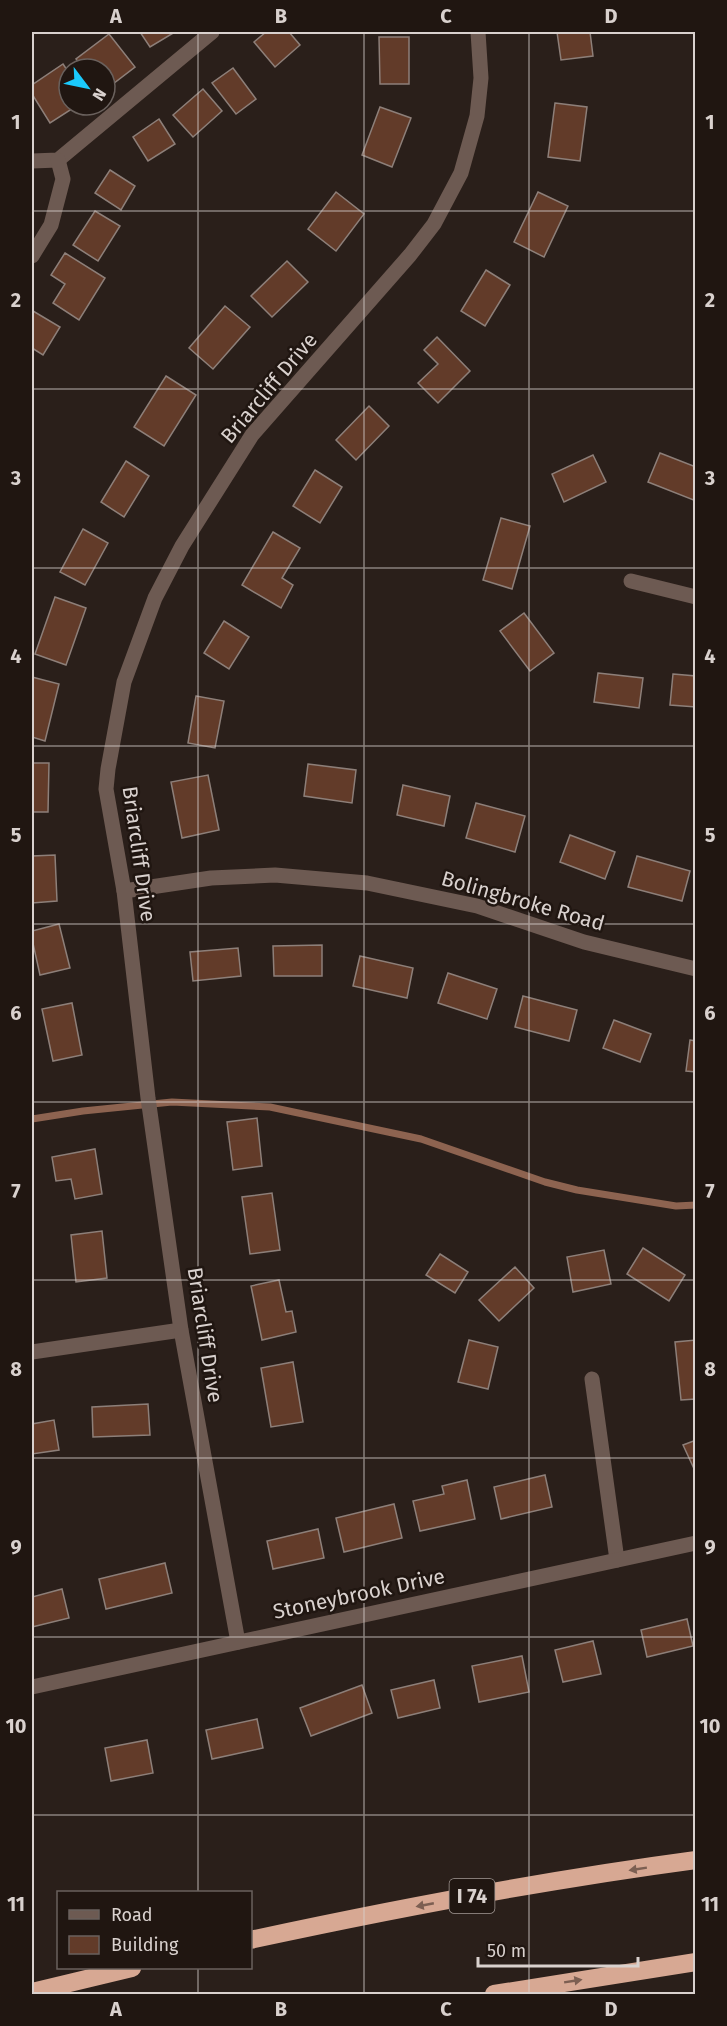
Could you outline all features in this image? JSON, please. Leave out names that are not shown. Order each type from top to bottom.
[{"type":"highway","name":"I 74","points":[[252,1940],[505,1890],[696,1860]]},
{"type":"highway","points":[[494,1995],[696,1962]]},
{"type":"highway","points":[[32,1992],[128,1969]]},
{"type":"street","points":[[32,161],[58,159],[213,32]]},
{"type":"street","name":"Briarcliff Drive","points":[[238,1642],[181,1330],[148,1098],[124,891],[106,789],[108,769],[124,682],[155,598],[182,546],[252,435],[410,255],[434,224],[461,173],[477,116],[481,78],[478,32]]},
{"type":"street","points":[[32,256],[51,225],[63,179],[58,159]]},
{"type":"street","points":[[631,581],[696,597]]},
{"type":"street","name":"Bolingbroke Road","points":[[124,891],[211,878],[275,874],[368,883],[477,906],[584,942],[696,969]]},
{"type":"street","points":[[32,1352],[181,1330]]},
{"type":"street","points":[[592,1379],[617,1560]]},
{"type":"street","name":"Stoneybrook Drive","points":[[32,1688],[696,1543]]},
{"type":"building","points":[[140,32],[175,32],[150,47]]},
{"type":"building","points":[[266,32],[289,32],[300,45],[275,67],[254,42]]},
{"type":"building","points":[[557,32],[590,32],[593,56],[561,60]]},
{"type":"building","points":[[109,34],[135,67],[117,81],[117,57],[79,57]]},
{"type":"building","points":[[379,37],[409,37],[409,84],[380,84]]},
{"type":"building","points":[[57,68],[57,117],[59,117],[50,123],[32,94],[32,85]]},
{"type":"building","points":[[233,68],[256,99],[236,114],[212,83]]},
{"type":"building","points":[[203,89],[222,111],[193,137],[173,115]]},
{"type":"building","points":[[555,103],[587,107],[580,161],[548,157]]},
{"type":"building","points":[[380,107],[411,118],[392,167],[362,155]]},
{"type":"building","points":[[159,119],[175,144],[148,161],[133,137]]},
{"type":"building","points":[[110,170],[135,186],[121,210],[95,193]]},
{"type":"building","points":[[336,192],[364,214],[336,251],[308,229]]},
{"type":"building","points":[[538,192],[568,206],[544,257],[514,242]]},
{"type":"building","points":[[95,211],[120,226],[98,261],[73,245]]},
{"type":"building","points":[[65,253],[105,278],[79,320],[53,303],[65,284],[51,275]]},
{"type":"building","points":[[287,261],[308,282],[272,317],[251,296]]},
{"type":"building","points":[[486,270],[510,285],[485,326],[461,311]]},
{"type":"building","points":[[225,306],[250,327],[213,369],[189,348]]},
{"type":"building","points":[[33,311],[60,327],[43,355],[32,348]]},
{"type":"building","points":[[437,337],[470,371],[438,403],[418,383],[438,364],[424,350]]},
{"type":"building","points":[[166,376],[196,395],[164,446],[134,427]]},
{"type":"building","points":[[369,406],[389,426],[356,460],[336,440]]},
{"type":"building","points":[[660,453],[696,467],[696,501],[648,482]]},
{"type":"building","points":[[593,455],[606,482],[564,502],[552,474]]},
{"type":"building","points":[[126,461],[149,476],[124,517],[101,502]]},
{"type":"building","points":[[315,470],[342,487],[320,523],[293,506]]},
{"type":"building","points":[[501,518],[530,526],[512,589],[483,580]]},
{"type":"building","points":[[83,529],[108,543],[85,585],[60,572]]},
{"type":"building","points":[[273,532],[300,548],[282,578],[293,585],[281,608],[242,585]]},
{"type":"building","points":[[55,597],[86,608],[66,665],[35,654]]},
{"type":"building","points":[[524,613],[554,653],[530,671],[500,631]]},
{"type":"building","points":[[224,621],[249,637],[229,669],[204,653]]},
{"type":"building","points":[[598,673],[643,678],[639,708],[594,702]]},
{"type":"building","points":[[673,674],[696,676],[696,707],[670,705]]},
{"type":"building","points":[[32,677],[59,684],[45,741],[32,737]]},
{"type":"building","points":[[196,696],[224,701],[215,748],[188,743]]},
{"type":"building","points":[[32,763],[49,763],[48,812],[32,812]]},
{"type":"building","points":[[308,764],[356,770],[352,803],[304,796]]},
{"type":"building","points":[[208,775],[219,830],[182,838],[171,782]]},
{"type":"building","points":[[403,785],[450,796],[444,826],[397,815]]},
{"type":"building","points":[[476,803],[525,816],[515,852],[466,838]]},
{"type":"building","points":[[570,835],[615,852],[605,879],[560,862]]},
{"type":"building","points":[[55,855],[57,901],[32,903],[32,856]]},
{"type":"building","points":[[637,856],[690,871],[682,901],[628,887]]},
{"type":"building","points":[[59,924],[70,968],[40,975],[32,931]]},
{"type":"building","points":[[322,945],[322,976],[274,976],[273,946]]},
{"type":"building","points":[[238,948],[241,976],[193,981],[190,952]]},
{"type":"building","points":[[360,956],[413,968],[407,998],[353,986]]},
{"type":"building","points":[[448,973],[497,989],[487,1019],[438,1003]]},
{"type":"building","points":[[523,996],[577,1010],[569,1041],[515,1027]]},
{"type":"building","points":[[72,1003],[82,1055],[53,1061],[42,1009]]},
{"type":"building","points":[[614,1020],[651,1034],[640,1062],[603,1048]]},
{"type":"building","points":[[690,1040],[696,1041],[696,1072],[686,1071]]},
{"type":"building","points":[[257,1118],[262,1166],[233,1170],[227,1122]]},
{"type":"building","points":[[95,1149],[102,1194],[75,1199],[71,1179],[56,1181],[52,1157]]},
{"type":"building","points":[[272,1193],[280,1250],[250,1254],[242,1197]]},
{"type":"building","points":[[102,1231],[107,1278],[76,1282],[71,1235]]},
{"type":"building","points":[[643,1248],[685,1275],[669,1301],[627,1274]]},
{"type":"building","points":[[604,1250],[611,1284],[573,1292],[567,1257]]},
{"type":"building","points":[[440,1254],[468,1272],[455,1293],[426,1275]]},
{"type":"building","points":[[515,1267],[534,1288],[499,1321],[479,1300]]},
{"type":"building","points":[[279,1280],[286,1312],[292,1311],[296,1332],[262,1340],[251,1286]]},
{"type":"building","points":[[469,1340],[498,1347],[488,1389],[458,1382]]},
{"type":"building","points":[[696,1340],[696,1399],[681,1400],[675,1342]]},
{"type":"building","points":[[293,1362],[303,1422],[271,1427],[261,1368]]},
{"type":"building","points":[[148,1404],[150,1435],[93,1437],[92,1407]]},
{"type":"building","points":[[54,1420],[59,1450],[32,1454],[32,1424]]},
{"type":"building","points":[[696,1440],[696,1473],[683,1445]]},
{"type":"building","points":[[545,1475],[552,1507],[501,1519],[494,1487]]},
{"type":"building","points":[[467,1480],[475,1519],[420,1531],[413,1501],[444,1494],[442,1486]]},
{"type":"building","points":[[394,1504],[402,1538],[344,1552],[336,1518]]},
{"type":"building","points":[[318,1529],[324,1558],[273,1569],[267,1541]]},
{"type":"building","points":[[165,1563],[172,1593],[106,1609],[99,1579]]},
{"type":"building","points":[[62,1589],[69,1618],[32,1627],[32,1597]]},
{"type":"building","points":[[687,1619],[693,1646],[647,1657],[641,1630]]},
{"type":"building","points":[[593,1641],[601,1674],[563,1682],[555,1650]]},
{"type":"building","points":[[522,1656],[529,1692],[479,1702],[472,1666]]},
{"type":"building","points":[[434,1680],[440,1708],[398,1718],[391,1690]]},
{"type":"building","points":[[362,1685],[372,1713],[311,1736],[300,1708]]},
{"type":"building","points":[[257,1719],[263,1748],[212,1759],[206,1730]]},
{"type":"building","points":[[147,1740],[153,1773],[111,1781],[105,1748]]},
{"type":"waterway","points":[[32,1119],[172,1102],[270,1107],[421,1139],[545,1182],[577,1190],[676,1206],[696,1205]]}]
